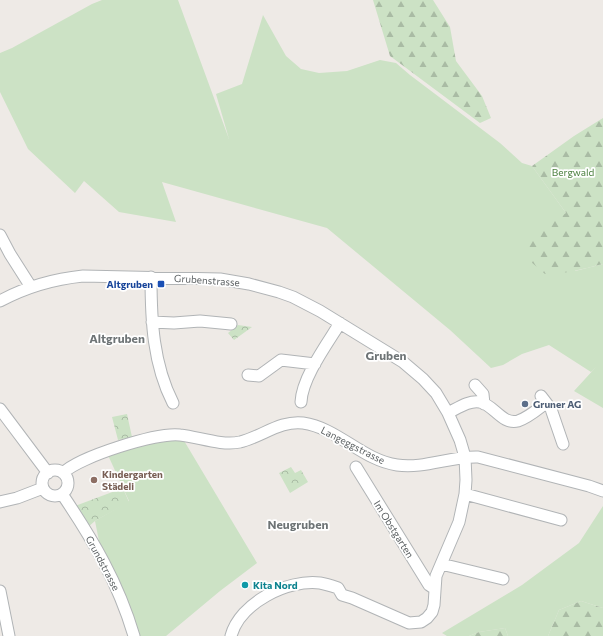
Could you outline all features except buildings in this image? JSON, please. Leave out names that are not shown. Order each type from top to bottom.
[{"type":"street","points":[[0,234],[10,254],[32,286]]},
{"type":"street","name":"Grubenstrasse","points":[[0,301],[32,286],[83,276],[220,280],[262,287],[293,297],[340,323],[409,367],[436,393],[448,413],[465,457],[465,494],[456,531],[440,564],[436,576],[434,605],[432,612],[424,620],[413,624],[342,595],[338,588],[320,583],[297,584],[275,590],[265,595],[242,616],[231,636]]},
{"type":"street","points":[[151,277],[152,322],[156,350],[166,391],[172,403]]},
{"type":"street","points":[[152,322],[174,323],[200,321],[231,324]]},
{"type":"street","points":[[301,402],[303,390],[315,364],[340,323]]},
{"type":"street","points":[[248,375],[259,376],[281,360],[315,364]]},
{"type":"street","points":[[475,385],[483,394],[484,404]]},
{"type":"street","points":[[448,413],[472,402],[480,402],[508,421],[513,422],[523,419],[544,399],[551,409],[563,444]]},
{"type":"street","points":[[0,409],[48,473]]},
{"type":"street","name":"Langeggstrasse","points":[[63,473],[87,459],[149,438],[179,435],[229,443],[255,437],[292,422],[328,430],[382,461],[396,465],[409,466],[465,457],[478,457],[583,484],[603,491]]},
{"type":"street","name":"Im Obstgarten","points":[[356,466],[429,585],[435,588]]},
{"type":"street","points":[[55,470],[63,473],[66,476],[68,484],[65,492],[51,496],[43,488],[43,480],[48,473],[55,470]]},
{"type":"street","points":[[0,502],[17,498],[43,488]]},
{"type":"street","name":"Grundstrasse","points":[[62,494],[108,568],[126,609],[134,636]]},
{"type":"street","points":[[465,494],[561,520]]},
{"type":"street","points":[[440,564],[503,579]]},
{"type":"street","points":[[0,591],[9,636]]},
{"type":"green space","points":[[102,0],[178,0],[229,139],[216,94],[242,84],[263,15],[286,56],[301,69],[319,73],[347,71],[380,60],[396,63],[500,143],[522,163],[532,166],[566,213],[575,271],[603,264],[603,408],[574,391],[596,367],[591,372],[549,345],[522,354],[503,365],[491,368],[450,330],[327,228],[162,182],[176,222],[119,212],[84,181],[75,193],[28,149],[0,92],[0,53]]},
{"type":"green space","points":[[373,0],[433,0],[450,27],[456,61],[482,96],[491,118],[480,123],[390,56]]},
{"type":"green space","name":"Bergwald","points":[[603,118],[603,264],[567,272],[545,274],[530,261],[520,244],[566,213],[532,166],[574,136]]},
{"type":"green space","points":[[238,325],[252,327],[234,340],[228,333]]},
{"type":"green space","points":[[127,414],[132,437],[118,440],[112,417]]},
{"type":"green space","points":[[151,439],[183,439],[257,563],[220,591],[166,636],[137,636],[127,599],[99,541],[95,521],[129,501],[107,453]]},
{"type":"green space","points":[[291,467],[295,473],[301,470],[308,482],[290,493],[279,473]]},
{"type":"green space","points":[[121,484],[129,502],[95,521],[88,527],[75,506],[115,491]]},
{"type":"green space","points":[[603,506],[603,608],[581,601],[559,610],[548,636],[508,636],[505,628],[479,632],[469,636],[447,636],[442,633],[522,585],[579,543]]},
{"type":"green space","points":[[581,601],[603,608],[603,636],[548,636],[559,610]]},
{"type":"green space","points":[[505,628],[508,636],[469,636],[479,632]]},
{"type":"place","name":"Altgruben","points":[[161,284]]},
{"type":"place","name":"Gruner AG","points":[[525,404]]},
{"type":"place","name":"Kindergarten Städeli","points":[[94,480]]},
{"type":"place","name":"Kita Nord","points":[[245,585]]},
{"type":"district","name":"Altgruben","points":[[117,339]]},
{"type":"district","name":"Gruben","points":[[386,356]]},
{"type":"district","name":"Neugruben","points":[[298,525]]}]
